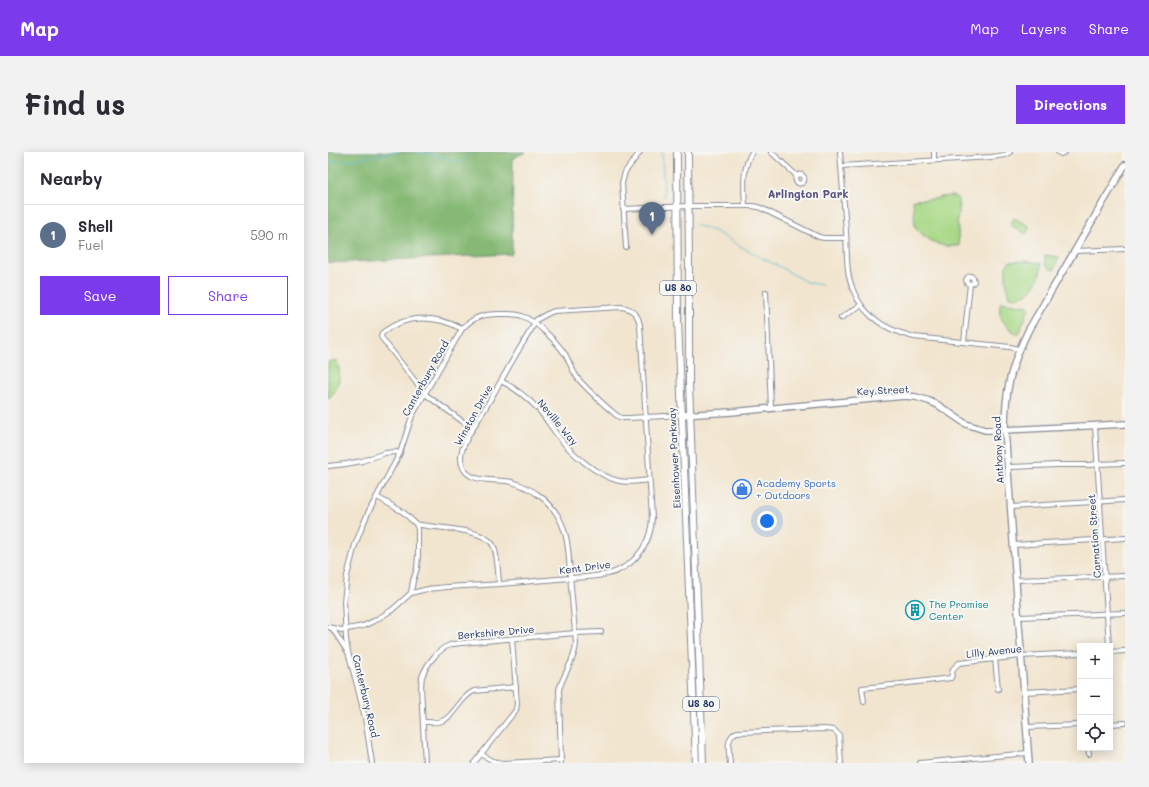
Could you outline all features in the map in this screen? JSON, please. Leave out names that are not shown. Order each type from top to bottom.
[{"type":"main road","name":"Eisenhower Parkway","points":[[677,152],[678,320],[696,763]]},
{"type":"main road","name":"Eisenhower Parkway","points":[[688,152],[690,414],[703,763]]},
{"type":"street","points":[[626,247],[622,186],[623,177],[627,168],[640,152]]},
{"type":"street","points":[[745,206],[745,175],[747,162],[752,152]]},
{"type":"street","points":[[771,152],[797,176]]},
{"type":"street","points":[[840,152],[849,277],[861,305],[872,318],[896,332],[914,338],[964,342],[1019,349]]},
{"type":"street","points":[[934,152],[934,160]]},
{"type":"street","points":[[977,152],[978,157]]},
{"type":"street","points":[[841,166],[1000,156],[1010,152]]},
{"type":"street","points":[[1058,152],[1061,154],[1065,152]]},
{"type":"street","name":"Anthony Road","points":[[1029,763],[1005,430],[1006,396],[1012,369],[1019,349],[1125,165]]},
{"type":"street","points":[[623,209],[689,206],[758,207],[818,237],[846,238]]},
{"type":"street","points":[[1075,251],[1125,249]]},
{"type":"street","points":[[964,342],[970,284]]},
{"type":"street","points":[[766,292],[771,408]]},
{"type":"street","points":[[841,318],[861,305]]},
{"type":"street","name":"Winston Drive","points":[[561,762],[559,690],[575,650],[575,633],[566,534],[558,516],[547,502],[530,489],[519,485],[499,480],[473,477],[465,471],[460,457],[461,451],[536,320],[554,311],[620,307],[632,311],[639,319],[646,417]]},
{"type":"street","name":"Canterbury Road","points":[[372,763],[365,718],[348,652],[345,630],[344,594],[350,563],[362,527],[400,453],[412,416],[462,329],[475,318],[491,314],[521,316],[548,334],[559,346],[579,380],[616,415],[621,418],[682,415]]},
{"type":"street","points":[[462,329],[438,320],[427,318],[416,319],[397,324],[382,333],[381,337],[425,394],[473,429]]},
{"type":"street","name":"Neville Way","points":[[501,381],[519,391],[531,402],[559,437],[589,466],[603,475],[618,481],[650,480]]},
{"type":"street","name":"Key Street","points":[[682,415],[911,396],[929,401],[965,424],[976,428],[1005,430],[1125,424]]},
{"type":"street","name":"Kent Drive","points":[[411,593],[438,588],[598,575],[610,573],[624,567],[634,560],[644,548],[652,524],[646,417]]},
{"type":"street","name":"Carnation Street","points":[[1095,426],[1109,643]]},
{"type":"street","points":[[328,466],[362,461],[385,453],[400,453]]},
{"type":"street","points":[[1008,467],[1090,465],[1125,462]]},
{"type":"street","points":[[377,497],[403,512],[416,524],[427,527],[463,530],[488,539],[493,545],[495,551],[499,584]]},
{"type":"street","points":[[1011,507],[1125,500]]},
{"type":"street","points":[[330,628],[345,630],[363,626],[392,610],[411,593],[418,555],[418,530],[416,524]]},
{"type":"street","points":[[1014,545],[1125,538]]},
{"type":"street","points":[[1016,580],[1125,576]]},
{"type":"street","points":[[1019,617],[1125,613]]},
{"type":"street","points":[[330,628],[348,652]]},
{"type":"street","name":"Berkshire Drive","points":[[424,763],[422,678],[424,670],[440,651],[451,644],[601,632]]},
{"type":"street","points":[[474,763],[516,710],[517,704],[512,639]]},
{"type":"street","points":[[1113,652],[1125,651]]},
{"type":"street","name":"Lilly Avenue","points":[[864,702],[862,688],[951,678],[953,669],[959,663],[1021,656],[1077,653]]},
{"type":"street","points":[[995,659],[998,689]]},
{"type":"street","points":[[423,722],[444,720],[468,694],[474,691],[516,687]]},
{"type":"street","points":[[1024,692],[1077,689]]},
{"type":"street","points":[[1113,724],[1125,723]]},
{"type":"street","points":[[1026,727],[1077,725]]},
{"type":"street","points":[[730,763],[729,739],[737,732],[825,729],[834,730],[839,735],[841,763]]},
{"type":"street","points":[[481,754],[493,761],[503,763],[561,762]]},
{"type":"street","points":[[920,763],[1028,754]]},
{"type":"green space","points":[[328,152],[526,152],[513,158],[512,254],[328,263]]},
{"type":"green space","points":[[953,196],[958,200],[959,214],[957,217],[959,246],[945,246],[931,241],[915,227],[913,200],[936,199],[939,197]]},
{"type":"green space","points":[[1014,218],[1030,227],[1026,234],[1010,225]]},
{"type":"green space","points":[[1045,255],[1059,257],[1054,270],[1050,269],[1045,264]]},
{"type":"green space","points":[[1023,261],[1041,263],[1041,270],[1037,282],[1029,292],[1017,297],[1010,297],[1006,280],[1006,266],[1009,262]]},
{"type":"green space","points":[[1001,302],[1028,306],[1029,308],[1019,334],[1006,326],[1003,321],[1000,312]]},
{"type":"green space","points":[[336,360],[339,371],[339,381],[335,391],[328,399],[328,362]]},
{"type":"waterway","points":[[328,163],[398,152]]},
{"type":"waterway","points":[[416,152],[462,162],[471,152]]},
{"type":"waterway","points":[[662,152],[664,197]]},
{"type":"waterway","points":[[696,225],[714,231],[806,282],[822,285]]},
{"type":"place","name":"Shell","points":[[652,235]]},
{"type":"place","name":"Academy Sports + Outdoors","points":[[742,489]]},
{"type":"place","name":"The Promise Center","points":[[915,610]]},
{"type":"district","name":"Arlington Park","points":[[808,194]]}]
